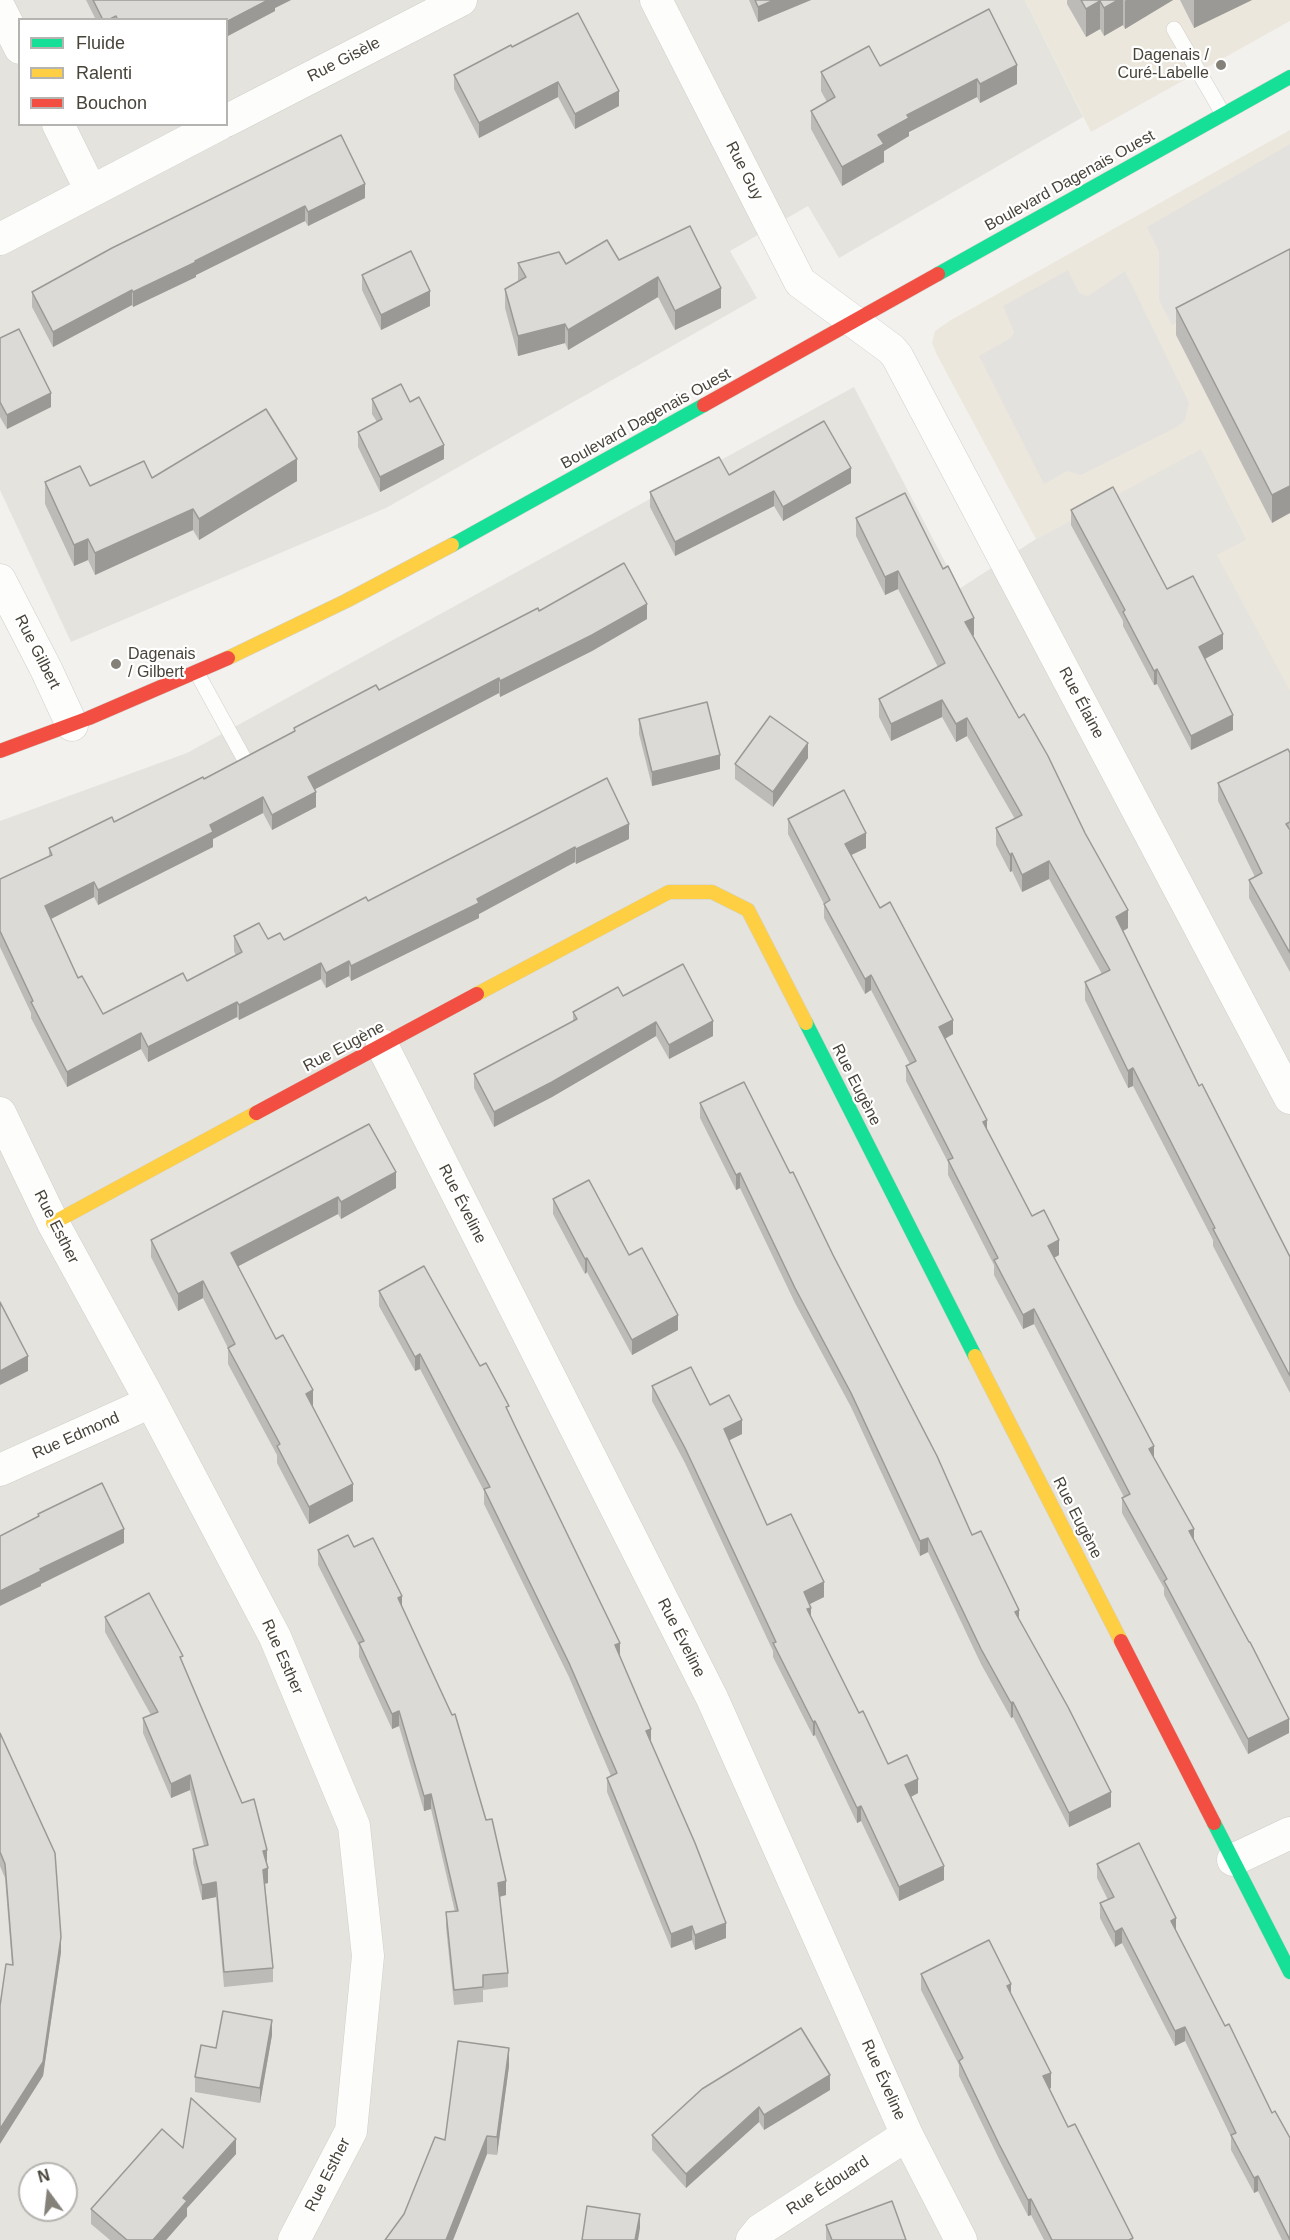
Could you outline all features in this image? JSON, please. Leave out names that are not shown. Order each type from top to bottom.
[{"type":"street","name":"Rue Guy","points":[[656,0],[800,282],[854,321]]},
{"type":"street","name":"Rue Gisèle","points":[[228,120],[453,2]]},
{"type":"street","points":[[0,9],[18,44]]},
{"type":"street","name":"Boulevard Dagenais Ouest","points":[[0,751],[72,725],[197,673],[356,597],[437,554],[1290,77]]},
{"type":"street","points":[[59,126],[91,191]]},
{"type":"street","points":[[0,239],[216,126]]},
{"type":"street","name":"Rue Élaine","points":[[854,321],[891,349],[902,365],[1290,1098]]},
{"type":"street","name":"Rue Gilbert","points":[[0,579],[72,725]]},
{"type":"street","name":"Rue Eugène","points":[[53,1223],[669,892],[712,892],[748,910],[1290,1972]]},
{"type":"street","name":"Rue Éveline","points":[[382,1045],[711,1698],[907,2135],[961,2240]]},
{"type":"street","name":"Rue Esther","points":[[0,1113],[53,1223],[151,1402],[274,1637],[354,1826],[368,1956],[351,2131],[294,2240]]},
{"type":"street","name":"Rue Edmond","points":[[0,1470],[151,1402]]},
{"type":"street","points":[[1233,1860],[1290,1833]]},
{"type":"street","name":"Rue Édouard","points":[[752,2240],[760,2230],[907,2135]]},
{"type":"lane","points":[[1174,29],[1223,114]]},
{"type":"lane","points":[[197,673],[246,762]]},
{"type":"shaded area","points":[[0,0],[1025,0],[1083,117],[839,258],[808,206],[730,251],[757,298],[386,508],[71,642],[0,490]]},
{"type":"shaded area","points":[[1025,0],[1290,0],[1290,21],[1091,132]]},
{"type":"shaded area","points":[[1290,130],[1290,691],[1217,555],[1247,540],[1201,449],[1036,539],[932,343],[935,331],[951,320]]},
{"type":"shaded area","points":[[1290,144],[1290,264],[1172,325],[1159,300],[1159,252],[1147,227]]},
{"type":"shaded area","points":[[1068,270],[1079,293],[1088,296],[1125,271],[1189,403],[1185,420],[1177,427],[1081,475],[1067,471],[1044,484],[979,356],[1011,338],[1014,332],[1003,306]]},
{"type":"shaded area","points":[[854,387],[959,589],[1036,539],[1201,448],[1247,540],[1218,555],[1290,686],[1290,2240],[0,2240],[0,821],[187,753]]},
{"type":"building","points":[[93,0],[268,0],[228,21],[228,18],[117,18],[116,16],[102,18]]},
{"type":"building","points":[[755,0],[774,0],[758,7]]},
{"type":"building","points":[[1081,0],[1118,0],[1104,8],[1100,1],[1086,9]]},
{"type":"building","points":[[989,9],[1017,65],[980,84],[977,79],[907,115],[909,118],[878,135],[884,144],[842,167],[811,111],[835,97],[821,72],[869,46],[880,66]]},
{"type":"building","points":[[578,13],[619,91],[575,114],[558,82],[479,123],[454,75]]},
{"type":"building","points":[[341,135],[365,184],[308,212],[305,206],[196,262],[133,292],[132,290],[53,332],[32,292],[112,248]]},
{"type":"building","points":[[690,226],[721,288],[675,311],[658,277],[568,330],[565,324],[518,336],[505,289],[526,277],[518,263],[559,252],[566,264],[607,240],[619,260]]},
{"type":"building","points":[[1290,249],[1290,486],[1272,495],[1176,308]]},
{"type":"building","points":[[411,251],[430,291],[381,315],[362,275]]},
{"type":"building","points":[[19,329],[51,393],[7,415],[0,402],[0,338]]},
{"type":"building","points":[[401,384],[410,402],[419,397],[444,445],[380,477],[358,432],[382,419],[372,399]]},
{"type":"building","points":[[266,409],[297,459],[199,519],[193,509],[95,553],[88,539],[74,545],[45,482],[80,466],[90,486],[144,461],[152,478]]},
{"type":"building","points":[[824,421],[851,468],[783,507],[774,491],[675,542],[650,492],[719,457],[729,475]]},
{"type":"building","points":[[1113,487],[1167,589],[1193,576],[1223,634],[1199,647],[1233,715],[1191,736],[1157,669],[1154,671],[1123,612],[1125,610],[1071,510]]},
{"type":"building","points":[[905,493],[943,569],[948,566],[974,618],[965,622],[1019,718],[1024,714],[1048,756],[1085,833],[1128,910],[1116,917],[1199,1086],[1202,1084],[1290,1257],[1290,1376],[1213,1229],[1215,1228],[1133,1068],[1128,1071],[1085,982],[1110,970],[1049,861],[1022,875],[1012,853],[1010,855],[996,828],[1022,815],[967,718],[956,724],[942,700],[891,724],[879,699],[945,663],[898,571],[885,577],[856,518]]},
{"type":"building","points":[[624,563],[647,604],[592,635],[500,681],[499,678],[308,777],[316,792],[272,815],[263,797],[210,825],[213,832],[98,890],[94,882],[45,906],[78,978],[82,976],[103,1014],[183,973],[187,981],[242,952],[234,936],[259,923],[268,939],[280,933],[284,940],[366,897],[368,901],[607,778],[629,824],[576,849],[575,847],[477,899],[479,903],[351,966],[349,961],[326,973],[321,963],[239,1005],[237,1002],[148,1047],[141,1033],[67,1072],[31,1002],[33,1001],[0,931],[0,879],[52,855],[49,848],[112,817],[114,822],[203,777],[204,779],[376,685],[379,690],[538,608],[539,611]]},
{"type":"building","points":[[707,702],[720,755],[652,772],[639,719]]},
{"type":"building","points":[[770,716],[808,743],[773,792],[735,764]]},
{"type":"building","points":[[1288,749],[1290,753],[1290,822],[1286,824],[1290,830],[1290,953],[1249,880],[1262,873],[1218,783]]},
{"type":"building","points":[[844,790],[866,833],[845,844],[880,908],[890,902],[953,1020],[939,1027],[987,1120],[983,1122],[1032,1216],[1044,1210],[1059,1240],[1048,1246],[1154,1446],[1149,1449],[1194,1529],[1189,1531],[1289,1719],[1248,1739],[1164,1581],[1167,1579],[1122,1498],[1130,1494],[1034,1309],[1023,1315],[994,1260],[998,1258],[948,1160],[953,1158],[906,1066],[916,1061],[871,975],[865,979],[824,904],[830,900],[788,819]]},
{"type":"building","points":[[683,964],[713,1021],[669,1045],[656,1022],[552,1082],[494,1112],[474,1074],[577,1019],[573,1012],[618,987],[623,996]]},
{"type":"building","points":[[744,1082],[790,1173],[793,1172],[833,1255],[937,1456],[972,1535],[981,1531],[1019,1610],[1015,1612],[1068,1707],[1111,1792],[1069,1813],[1013,1702],[1011,1703],[981,1649],[928,1538],[920,1541],[851,1393],[795,1288],[740,1173],[736,1175],[700,1103]]},
{"type":"building","points":[[369,1124],[396,1172],[341,1202],[338,1197],[231,1253],[276,1339],[283,1335],[313,1390],[306,1394],[353,1484],[309,1507],[277,1446],[280,1444],[228,1348],[235,1344],[203,1281],[178,1294],[151,1240]]},
{"type":"building","points":[[589,1180],[629,1255],[642,1248],[678,1315],[632,1340],[553,1199]]},
{"type":"building","points":[[424,1266],[480,1366],[486,1363],[509,1406],[506,1407],[620,1643],[615,1645],[651,1729],[646,1731],[695,1843],[726,1923],[695,1935],[692,1926],[671,1934],[607,1778],[617,1773],[569,1663],[484,1489],[490,1487],[420,1354],[415,1357],[379,1291]]},
{"type":"building","points":[[0,1302],[28,1356],[0,1371]]},
{"type":"building","points":[[691,1367],[710,1405],[729,1395],[742,1420],[724,1429],[767,1525],[791,1514],[824,1582],[804,1592],[811,1608],[807,1609],[859,1713],[863,1711],[888,1764],[907,1755],[918,1779],[905,1785],[944,1866],[899,1887],[861,1806],[857,1808],[815,1721],[813,1722],[773,1643],[776,1642],[685,1448],[652,1386]]},
{"type":"building","points":[[102,1483],[124,1529],[0,1591],[0,1536],[39,1516],[38,1514]]},
{"type":"building","points":[[348,1535],[354,1547],[373,1538],[402,1596],[398,1598],[452,1715],[455,1714],[486,1820],[492,1819],[506,1881],[498,1883],[508,1973],[483,1975],[483,1987],[454,1990],[446,1912],[458,1911],[431,1794],[424,1796],[399,1711],[392,1714],[359,1643],[364,1641],[318,1550]]},
{"type":"building","points":[[149,1593],[183,1656],[180,1657],[242,1803],[254,1799],[267,1850],[263,1851],[268,1868],[263,1870],[273,1968],[224,1972],[216,1882],[202,1885],[193,1849],[208,1845],[190,1775],[171,1784],[143,1718],[158,1712],[105,1617]]},
{"type":"building","points":[[0,1733],[55,1853],[61,1937],[43,2062],[0,2129],[0,2006],[6,1964],[13,1965],[5,1864],[0,1852]]},
{"type":"building","points":[[1139,1843],[1176,1918],[1171,1921],[1225,2026],[1229,2024],[1272,2113],[1275,2111],[1290,2138],[1290,2240],[1258,2176],[1254,2178],[1231,2135],[1236,2133],[1185,2027],[1175,2031],[1122,1928],[1115,1932],[1100,1903],[1114,1897],[1097,1864]]},
{"type":"building","points":[[989,1940],[1011,1984],[1007,1986],[1051,2073],[1043,2076],[1068,2127],[1075,2124],[1133,2238],[1129,2240],[1052,2240],[1031,2199],[1028,2200],[959,2061],[963,2058],[921,1974]]},
{"type":"building","points":[[223,2011],[272,2020],[260,2088],[195,2077],[201,2045],[216,2048]]},
{"type":"building","points":[[801,2028],[830,2075],[764,2115],[759,2107],[686,2174],[652,2135],[702,2089]]},
{"type":"building","points":[[458,2041],[509,2048],[497,2137],[487,2136],[446,2240],[385,2240],[404,2214],[435,2137],[445,2140]]},
{"type":"building","points":[[191,2098],[236,2139],[183,2198],[187,2201],[153,2240],[127,2240],[91,2209],[162,2129],[183,2148]]},
{"type":"building","points":[[892,2201],[906,2240],[832,2240],[826,2225]]},
{"type":"building","points":[[587,2206],[640,2214],[635,2240],[582,2240]]},
{"type":"traffic: fast","points":[[938,274],[1290,77]]},
{"type":"traffic: fast","points":[[452,545],[704,405]]},
{"type":"traffic: fast","points":[[806,1023],[975,1356]]},
{"type":"traffic: fast","points":[[1214,1823],[1290,1972]]},
{"type":"traffic: slow","points":[[228,658],[346,601],[452,545]]},
{"type":"traffic: slow","points":[[477,994],[669,892],[712,892],[748,910],[806,1023]]},
{"type":"traffic: slow","points":[[53,1223],[256,1113]]},
{"type":"traffic: slow","points":[[975,1356],[1121,1641]]},
{"type":"traffic: jam","points":[[704,405],[938,274]]},
{"type":"traffic: jam","points":[[0,751],[89,718],[228,658]]},
{"type":"traffic: jam","points":[[256,1113],[477,994]]},
{"type":"traffic: jam","points":[[1121,1641],[1214,1823]]},
{"type":"place","name":"Dagenais / Curé-Labelle","points":[[1221,65]]},
{"type":"place","name":"Dagenais / Gilbert","points":[[116,664]]}]
